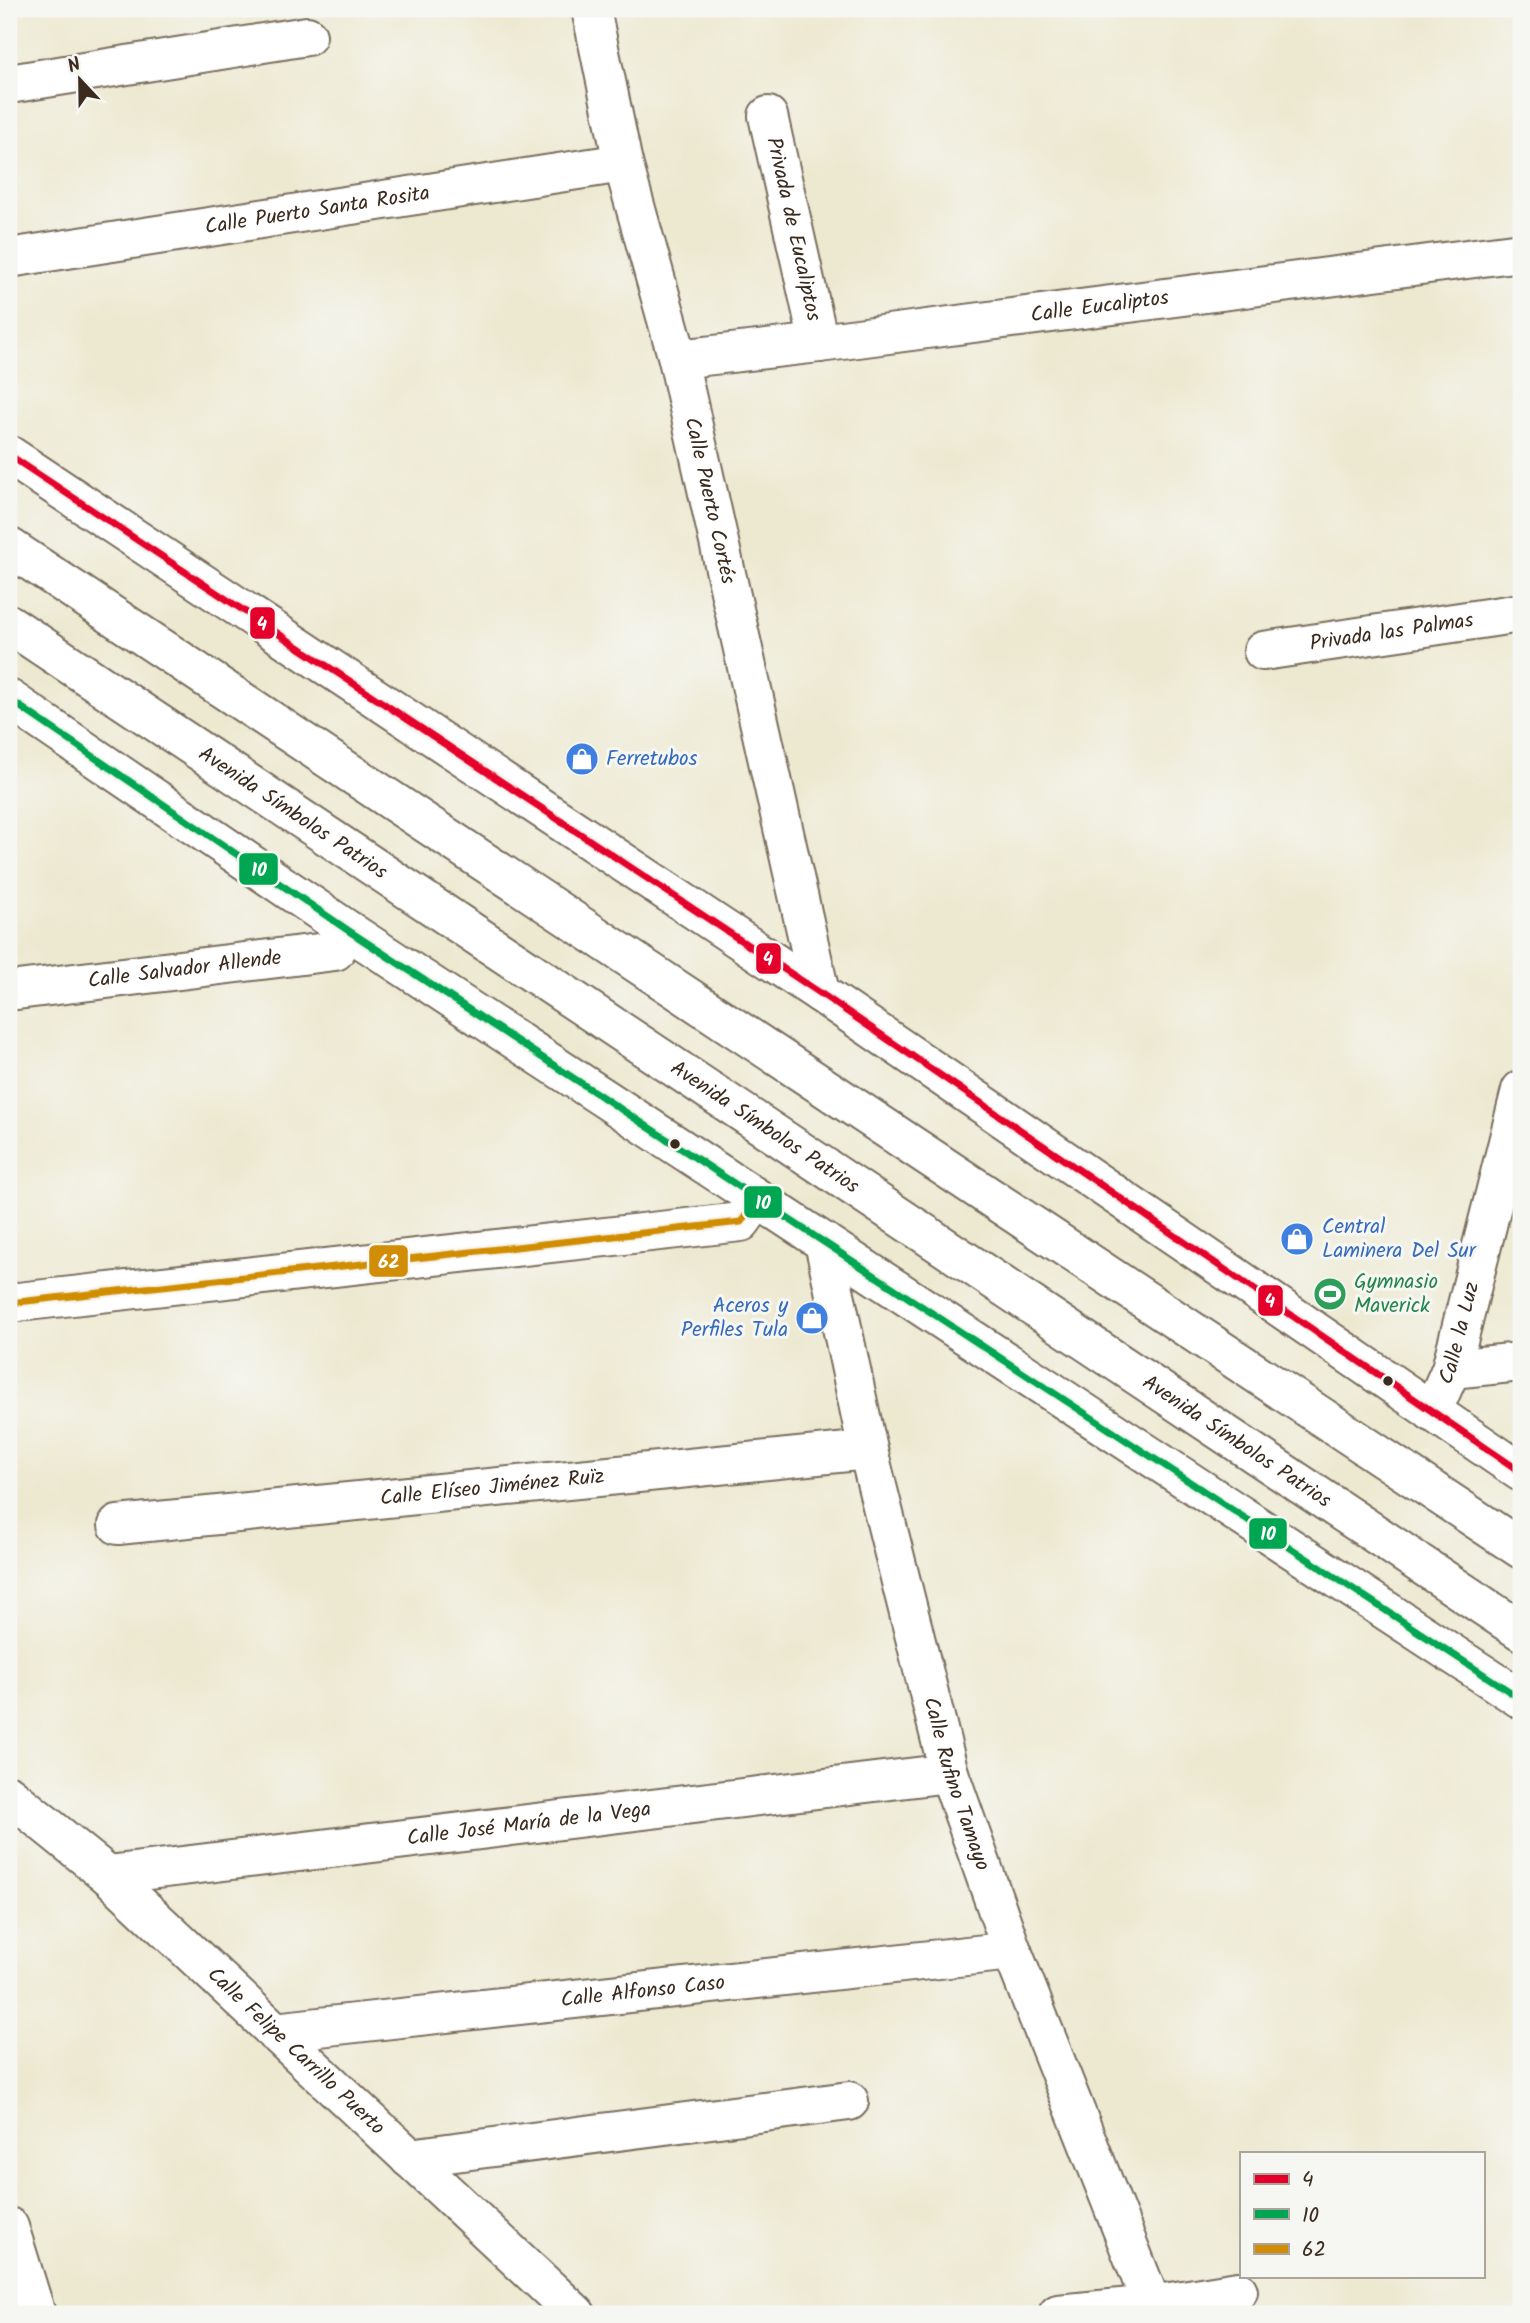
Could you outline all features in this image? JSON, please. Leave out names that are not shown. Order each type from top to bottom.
[{"type":"street","name":"Calle Puerto Cortés","points":[[591,9],[623,163],[678,359],[820,993]]},
{"type":"street","points":[[9,84],[307,36]]},
{"type":"street","name":"Privada de Eucaliptos","points":[[768,116],[819,343]]},
{"type":"street","name":"Calle Puerto Santa Rosita","points":[[9,258],[623,163]]},
{"type":"street","name":"Calle Eucaliptos","points":[[678,359],[1521,252]]},
{"type":"street","points":[[9,455],[820,993],[1521,1472]]},
{"type":"street","points":[[9,547],[1521,1549]]},
{"type":"street","name":"Privada las Palmas","points":[[1263,651],[1521,613]]},
{"type":"street","name":"Avenida Símbolos Patrios","points":[[9,624],[1521,1631]]},
{"type":"street","points":[[9,699],[349,931],[1521,1699]]},
{"type":"street","name":"Calle Salvador Allende","points":[[9,991],[335,951],[349,931]]},
{"type":"street","name":"Calle la Luz","points":[[1432,1412],[1451,1369],[1521,1090]]},
{"type":"street","points":[[9,1303],[741,1222],[757,1200]]},
{"type":"street","name":"Calle Rufino Tamayo","points":[[824,1242],[868,1450],[949,1773],[1012,1951],[1152,2305]]},
{"type":"street","points":[[1451,1369],[1521,1362]]},
{"type":"street","name":"Calle Elíseo Jiménez Ruïz","points":[[118,1525],[868,1450]]},
{"type":"street","name":"Calle José María de la Vega","points":[[108,1875],[949,1773]]},
{"type":"street","name":"Calle Felipe Carrillo Puerto","points":[[9,1795],[108,1875],[576,2314]]},
{"type":"street","name":"Calle Alfonso Caso","points":[[274,2032],[1012,1951]]},
{"type":"street","points":[[409,2158],[849,2101]]},
{"type":"street","points":[[9,2227],[36,2314]]},
{"type":"street","points":[[1058,2314],[1152,2305],[1238,2291]]},
{"type":"transit line","name":"4","points":[[9,455],[820,993],[1521,1472]]},
{"type":"transit line","name":"10","points":[[9,699],[349,931],[1521,1699]]},
{"type":"transit line","name":"62","points":[[9,1303],[741,1222],[757,1200]]},
{"type":"place","name":"Ferretubos","points":[[582,759]]},
{"type":"place","name":"Central Laminera Del Sur","points":[[1297,1239]]},
{"type":"place","name":"Gymnasio Maverick","points":[[1330,1294]]},
{"type":"place","name":"Aceros y Perfiles Tula","points":[[812,1318]]}]
